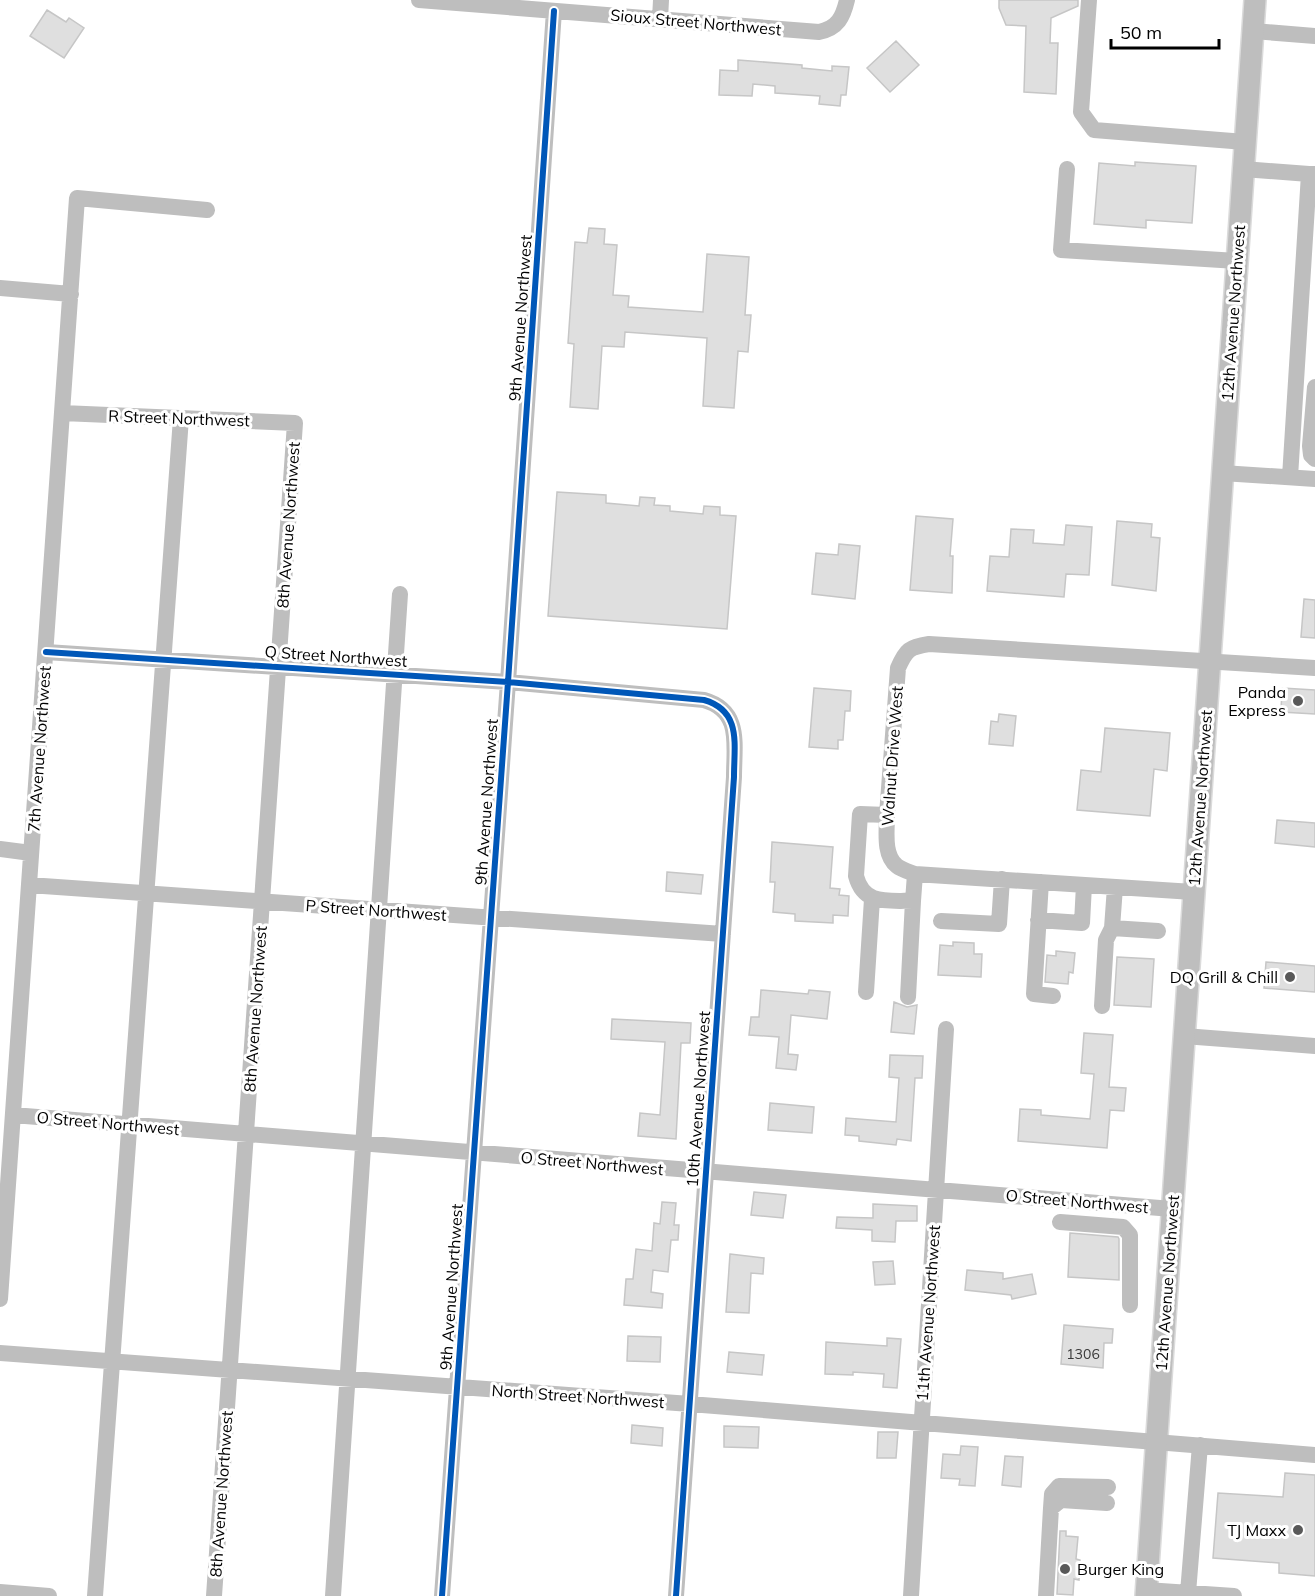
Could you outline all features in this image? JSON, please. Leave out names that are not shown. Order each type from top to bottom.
[{"type":"main road","name":"12th Avenue Northwest","points":[[1146,1593],[1255,0]]},
{"type":"street","name":"Sioux Street Northwest","points":[[419,0],[481,2],[554,11],[819,32],[829,30],[837,24],[844,13],[847,0]]},
{"type":"street","points":[[660,19],[661,0]]},
{"type":"street","points":[[1089,0],[1081,112],[1094,130],[1245,142]]},
{"type":"street","name":"9th Avenue Northwest","points":[[441,1596],[554,11]]},
{"type":"street","points":[[1253,32],[1315,36]]},
{"type":"street","points":[[1066,169],[1061,250],[1237,261]]},
{"type":"street","points":[[1243,169],[1312,174],[1307,361],[1290,477]]},
{"type":"street","name":"7th Avenue Northwest","points":[[0,1299],[77,198],[207,210]]},
{"type":"street","points":[[0,288],[71,294]]},
{"type":"street","points":[[1315,387],[1310,446],[1311,455],[1315,459]]},
{"type":"street","name":"R Street Northwest","points":[[62,413],[295,423]]},
{"type":"street","points":[[95,1596],[181,418]]},
{"type":"street","name":"8th Avenue Northwest","points":[[214,1596],[295,423]]},
{"type":"street","points":[[1222,473],[1315,479]]},
{"type":"street","points":[[333,1596],[400,594]]},
{"type":"street","name":"Walnut Drive West","points":[[915,874],[897,866],[890,856],[886,836],[898,668],[905,652],[915,646],[929,644],[1209,661]]},
{"type":"street","name":"Q Street Northwest","points":[[46,652],[508,681],[624,692]]},
{"type":"street","points":[[1209,661],[1315,668]]},
{"type":"street","name":"10th Avenue Northwest","points":[[624,692],[704,700],[717,704],[726,711],[731,721],[734,737],[734,777],[676,1596]]},
{"type":"street","points":[[887,815],[860,814],[856,876],[859,886],[864,894],[872,899],[913,901]]},
{"type":"street","points":[[0,849],[31,853]]},
{"type":"street","points":[[908,997],[915,874],[1193,892]]},
{"type":"street","points":[[941,921],[999,924],[1002,879]]},
{"type":"street","points":[[1041,882],[1034,994],[1053,996]]},
{"type":"street","name":"P Street Northwest","points":[[29,885],[723,934]]},
{"type":"street","points":[[1038,920],[1082,923],[1084,885]]},
{"type":"street","points":[[1102,1006],[1106,940],[1112,928],[1115,887]]},
{"type":"street","points":[[866,992],[872,899]]},
{"type":"street","points":[[1112,928],[1158,932]]},
{"type":"street","name":"11th Avenue Northwest","points":[[911,1596],[946,1029]]},
{"type":"street","points":[[1184,1036],[1315,1046]]},
{"type":"street","name":"O Street Northwest","points":[[13,1115],[1172,1209]]},
{"type":"street","points":[[1060,1219],[1123,1227],[1131,1235],[1130,1305]]},
{"type":"street","name":"North Street Northwest","points":[[0,1353],[690,1404],[1315,1455]]},
{"type":"street","points":[[1188,1593],[1200,1445]]},
{"type":"street","points":[[1046,1596],[1051,1508],[1061,1500],[1108,1495]]},
{"type":"street","points":[[0,1592],[49,1596]]},
{"type":"street","points":[[1146,1593],[1234,1596]]},
{"type":"building","points":[[999,0],[1078,0],[1078,6],[1051,18],[1050,43],[1058,43],[1056,94],[1024,92],[1026,26],[1006,25],[999,8]]},
{"type":"building","points":[[47,10],[66,22],[69,18],[84,28],[64,58],[30,36]]},
{"type":"building","points":[[896,41],[919,65],[890,92],[867,68]]},
{"type":"building","points":[[738,60],[802,65],[802,68],[832,71],[832,66],[849,67],[846,95],[841,95],[840,106],[819,104],[820,96],[775,93],[775,86],[753,84],[752,96],[719,95],[720,70],[738,71]]},
{"type":"building","points":[[1135,162],[1196,166],[1192,223],[1146,220],[1146,228],[1094,224],[1099,163],[1135,166]]},
{"type":"building","points":[[589,228],[605,229],[604,244],[617,245],[613,295],[629,296],[628,307],[703,312],[707,254],[749,257],[745,315],[751,315],[748,352],[738,351],[734,408],[703,406],[707,338],[625,332],[624,347],[602,346],[598,409],[570,407],[574,344],[568,343],[575,242],[587,243]]},
{"type":"building","points":[[557,492],[606,495],[606,503],[639,506],[640,497],[655,498],[654,505],[670,506],[670,511],[703,514],[704,506],[720,507],[720,515],[736,516],[727,629],[548,616]]},
{"type":"building","points":[[916,516],[953,519],[950,556],[953,556],[952,593],[910,590]]},
{"type":"building","points":[[1117,521],[1152,524],[1151,537],[1160,538],[1156,591],[1112,585]]},
{"type":"building","points":[[1066,525],[1092,527],[1089,575],[1066,574],[1064,597],[987,591],[990,556],[1009,557],[1011,529],[1034,530],[1033,543],[1064,545]]},
{"type":"building","points":[[839,544],[860,546],[855,599],[812,594],[816,553],[838,555]]},
{"type":"building","points":[[1304,599],[1315,600],[1315,638],[1301,637]]},
{"type":"building","points":[[814,688],[851,691],[850,711],[845,711],[843,740],[838,740],[838,749],[809,747]]},
{"type":"building","name":"Panda Express","points":[[1282,688],[1315,690],[1315,714],[1281,712]]},
{"type":"building","points":[[999,714],[1016,716],[1013,746],[989,744],[991,721],[998,722]]},
{"type":"building","points":[[1105,728],[1170,733],[1167,771],[1154,769],[1150,816],[1077,810],[1081,770],[1101,772]]},
{"type":"building","points":[[1277,820],[1315,823],[1315,847],[1275,843]]},
{"type":"building","points":[[772,842],[833,847],[830,888],[840,889],[839,895],[849,896],[848,916],[833,915],[833,923],[795,921],[795,914],[773,912],[775,882],[770,882]]},
{"type":"building","points":[[667,872],[703,875],[701,894],[666,891]]},
{"type":"building","points":[[953,942],[974,943],[974,954],[982,954],[981,977],[938,975],[940,945],[953,946]]},
{"type":"building","points":[[1056,951],[1075,953],[1073,973],[1069,972],[1068,984],[1045,982],[1047,955],[1056,956]]},
{"type":"building","points":[[1117,957],[1154,959],[1151,1007],[1114,1005]]},
{"type":"building","name":"DQ Grill & Chill","points":[[1266,962],[1315,966],[1315,992],[1264,988]]},
{"type":"building","points":[[761,990],[808,994],[809,990],[830,992],[827,1019],[791,1015],[788,1054],[798,1055],[796,1070],[776,1068],[779,1037],[749,1035],[751,1017],[759,1017]]},
{"type":"building","points":[[894,1002],[907,1007],[917,1005],[914,1034],[891,1032]]},
{"type":"building","points":[[612,1019],[691,1023],[690,1043],[681,1043],[676,1139],[638,1136],[640,1113],[660,1115],[665,1042],[611,1039]]},
{"type":"building","points":[[1084,1033],[1113,1035],[1109,1087],[1126,1088],[1124,1111],[1110,1110],[1107,1148],[1018,1141],[1020,1109],[1041,1110],[1041,1115],[1090,1119],[1094,1074],[1081,1073]]},
{"type":"building","points":[[890,1055],[923,1056],[922,1078],[915,1078],[911,1141],[897,1139],[896,1145],[859,1141],[859,1136],[845,1135],[846,1118],[896,1122],[899,1078],[889,1077]]},
{"type":"building","points":[[770,1103],[814,1107],[812,1133],[768,1130]]},
{"type":"building","points":[[754,1192],[786,1195],[783,1218],[751,1215]]},
{"type":"building","points":[[662,1202],[676,1203],[674,1225],[679,1225],[678,1240],[671,1240],[668,1272],[653,1270],[651,1292],[663,1294],[662,1308],[624,1305],[626,1279],[633,1279],[636,1249],[652,1251],[654,1223],[660,1224]]},
{"type":"building","points":[[873,1204],[917,1206],[917,1221],[896,1221],[895,1242],[872,1241],[872,1230],[836,1228],[837,1217],[873,1218]]},
{"type":"building","points":[[1070,1233],[1118,1237],[1119,1280],[1068,1277]]},
{"type":"building","points":[[730,1254],[764,1258],[763,1274],[751,1273],[749,1313],[726,1312]]},
{"type":"building","points":[[893,1261],[895,1284],[875,1285],[873,1262]]},
{"type":"building","points":[[967,1270],[1003,1273],[1003,1279],[1032,1274],[1036,1294],[1012,1299],[1011,1295],[965,1290]]},
{"type":"building","points":[[1064,1325],[1113,1329],[1112,1343],[1104,1343],[1103,1368],[1061,1364]]},
{"type":"building","points":[[628,1336],[661,1337],[660,1362],[627,1361]]},
{"type":"building","points":[[887,1338],[901,1339],[897,1388],[883,1387],[884,1374],[853,1372],[853,1375],[825,1374],[826,1342],[887,1346]]},
{"type":"building","points":[[729,1352],[764,1355],[762,1375],[727,1372]]},
{"type":"building","points":[[632,1425],[663,1428],[662,1446],[631,1443]]},
{"type":"building","points":[[724,1426],[759,1427],[758,1448],[724,1447]]},
{"type":"building","points":[[878,1432],[898,1432],[896,1458],[877,1458]]},
{"type":"building","points":[[961,1446],[978,1447],[975,1486],[959,1485],[960,1479],[941,1478],[943,1454],[960,1455]]},
{"type":"building","points":[[1005,1456],[1023,1457],[1021,1487],[1002,1485]]},
{"type":"building","points":[[1285,1473],[1315,1475],[1315,1576],[1279,1573],[1279,1563],[1213,1558],[1218,1493],[1283,1497]]},
{"type":"building","name":"Burger King","points":[[1060,1531],[1066,1531],[1066,1536],[1078,1537],[1076,1559],[1080,1560],[1079,1580],[1074,1579],[1073,1595],[1057,1594]]},
{"type":"cycle path","points":[[442,1596],[554,11]]},
{"type":"cycle path","points":[[46,652],[508,682],[704,700],[725,712],[730,720],[735,741],[734,777],[676,1596]]},
{"type":"place","name":"Panda Express","points":[[1298,701]]},
{"type":"place","name":"DQ Grill & Chill","points":[[1290,977]]},
{"type":"place","name":"TJ Maxx","points":[[1298,1530]]},
{"type":"place","name":"Burger King","points":[[1065,1569]]}]
